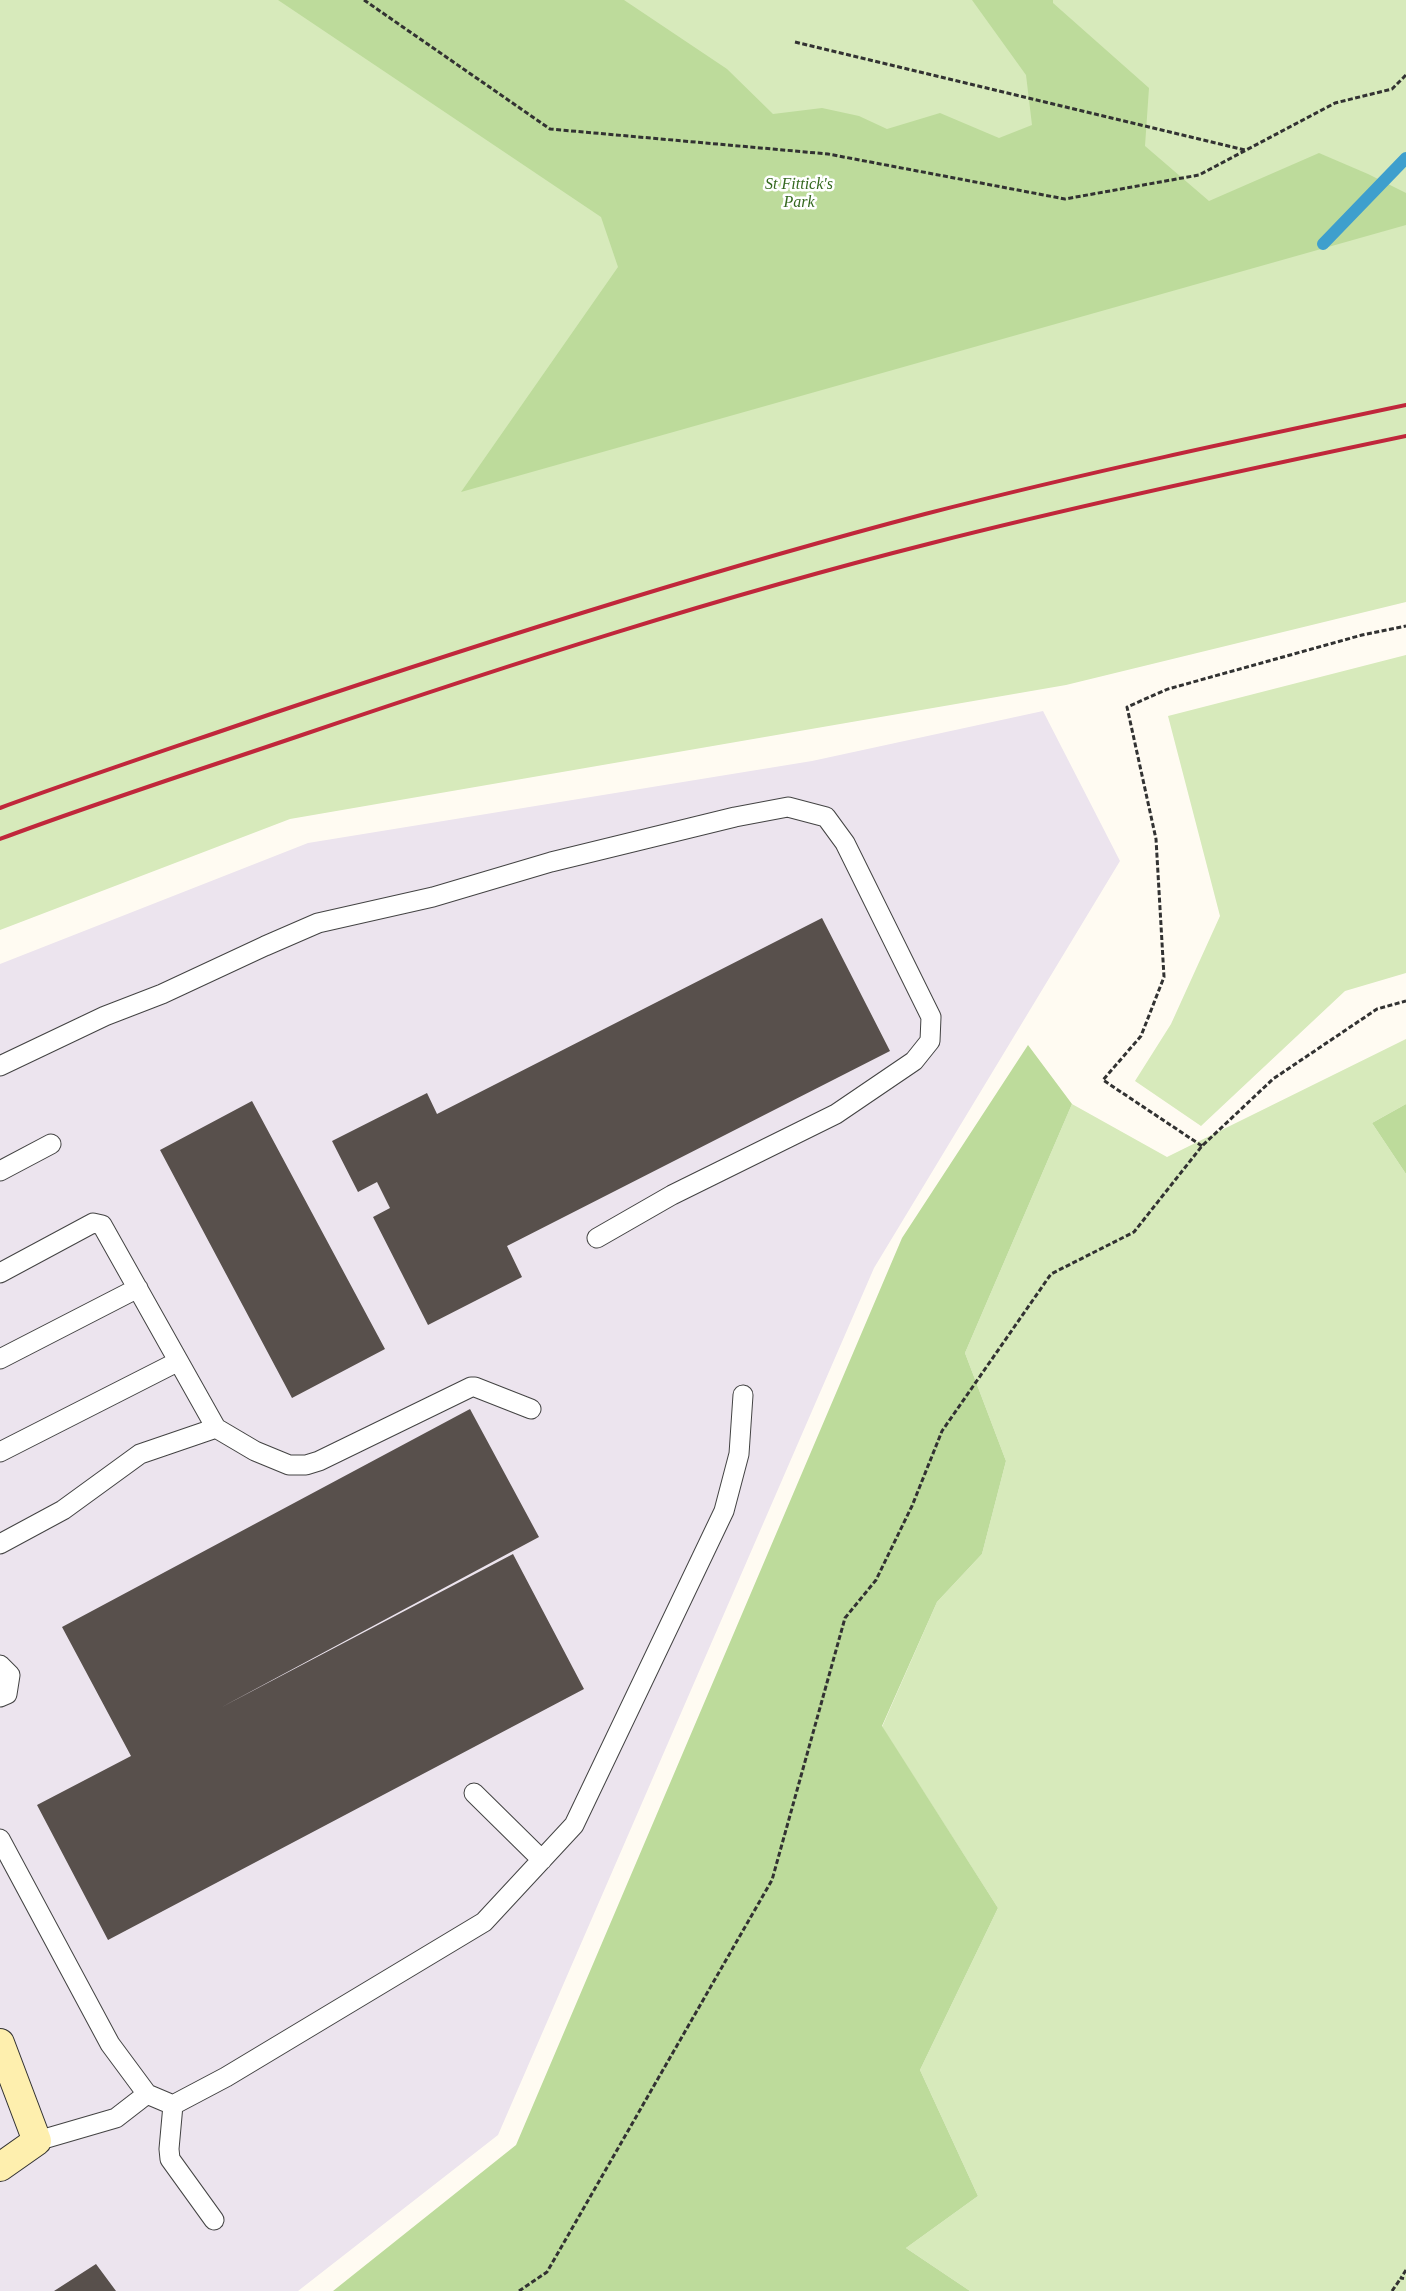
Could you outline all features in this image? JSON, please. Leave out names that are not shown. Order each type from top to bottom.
[{"type":"street","points":[[0,2043],[37,2141],[0,2167]]},
{"type":"lane","points":[[0,1066],[105,1016],[162,994],[318,923],[433,897],[546,863],[751,814],[788,807],[826,818],[845,843],[932,1017],[930,1041],[914,1061],[836,1114],[672,1195],[597,1238]]},
{"type":"lane","points":[[0,1171],[51,1144]]},
{"type":"lane","points":[[0,1273],[93,1223],[100,1223],[216,1428],[255,1451],[288,1465],[306,1465],[320,1461],[471,1387],[531,1409]]},
{"type":"lane","points":[[0,1359],[138,1288]]},
{"type":"lane","points":[[0,1452],[177,1362]]},
{"type":"lane","points":[[0,1839],[110,2044],[147,2094],[173,2104],[226,2077],[484,1922],[574,1825],[724,1511],[739,1454],[743,1395]]},
{"type":"lane","points":[[0,1544],[63,1510],[140,1454],[216,1428]]},
{"type":"lane","points":[[0,1665],[10,1675],[7,1694],[0,1697]]},
{"type":"lane","points":[[474,1793],[542,1860]]},
{"type":"lane","points":[[37,2141],[116,2118],[147,2094]]},
{"type":"lane","points":[[173,2104],[169,2149],[170,2159],[214,2220]]},
{"type":"path","points":[[364,0],[550,129],[828,154],[1064,199],[1199,175],[1335,103],[1392,89],[1406,75]]},
{"type":"path","points":[[795,42],[1246,150]]},
{"type":"path","points":[[1202,1146],[1103,1080],[1141,1036],[1164,977],[1156,839],[1127,707],[1168,689],[1362,635],[1406,626]]},
{"type":"path","points":[[519,2291],[546,2272],[772,1880],[845,1618],[876,1580],[912,1506],[942,1432],[1051,1274],[1134,1232],[1202,1146],[1273,1079],[1377,1009],[1406,1001]]},
{"type":"path","points":[[1392,2291],[1406,2270]]},
{"type":"path","points":[[1401,2278],[1406,2279]]},
{"type":"shaded area","points":[[1043,711],[1120,861],[874,1268],[498,2135],[298,2291],[0,2291],[0,964],[308,843],[812,761]]},
{"type":"green space","points":[[0,0],[1406,0],[1406,602],[1066,685],[290,819],[0,930]]},
{"type":"green space","name":"St Fittick's Park","points":[[278,0],[624,0],[727,69],[773,114],[822,108],[859,116],[887,129],[940,113],[999,138],[1032,125],[1026,75],[972,0],[1053,0],[1053,3],[1149,88],[1145,146],[1209,201],[1319,153],[1406,193],[1406,225],[461,492],[618,267],[601,217]]},
{"type":"green space","points":[[1406,655],[1406,973],[1345,991],[1201,1126],[1135,1081],[1171,1024],[1220,916],[1168,716]]},
{"type":"green space","points":[[1406,1039],[1406,1104],[1372,1123],[1406,1174],[1406,2291],[970,2291],[906,2248],[978,2196],[920,2070],[998,1908],[882,1727],[937,1602],[982,1554],[1006,1461],[965,1353],[1072,1104],[1167,1157]]},
{"type":"green space","points":[[1028,1045],[1072,1104],[965,1353],[1006,1461],[982,1554],[937,1602],[882,1726],[998,1908],[920,2070],[978,2196],[906,2248],[970,2291],[333,2291],[516,2145],[902,1238]]},
{"type":"green space","points":[[1406,1104],[1406,1174],[1372,1123]]},
{"type":"building","points":[[822,918],[890,1051],[507,1246],[522,1277],[428,1325],[373,1217],[390,1208],[377,1182],[358,1192],[332,1141],[427,1093],[437,1114]]},
{"type":"building","points":[[252,1101],[385,1349],[292,1398],[160,1150]]},
{"type":"building","points":[[470,1409],[539,1537],[220,1708],[513,1554],[584,1689],[108,1940],[37,1805],[131,1756],[62,1627]]},
{"type":"building","points":[[96,2264],[116,2291],[54,2291]]},
{"type":"waterway","points":[[1323,244],[1406,158]]},
{"type":"railway","points":[[0,808],[433,660],[596,608],[760,559],[925,514],[1045,484],[1406,405]]},
{"type":"railway","points":[[0,839],[112,799],[456,683],[772,586],[932,543],[1050,514],[1406,436]]}]
